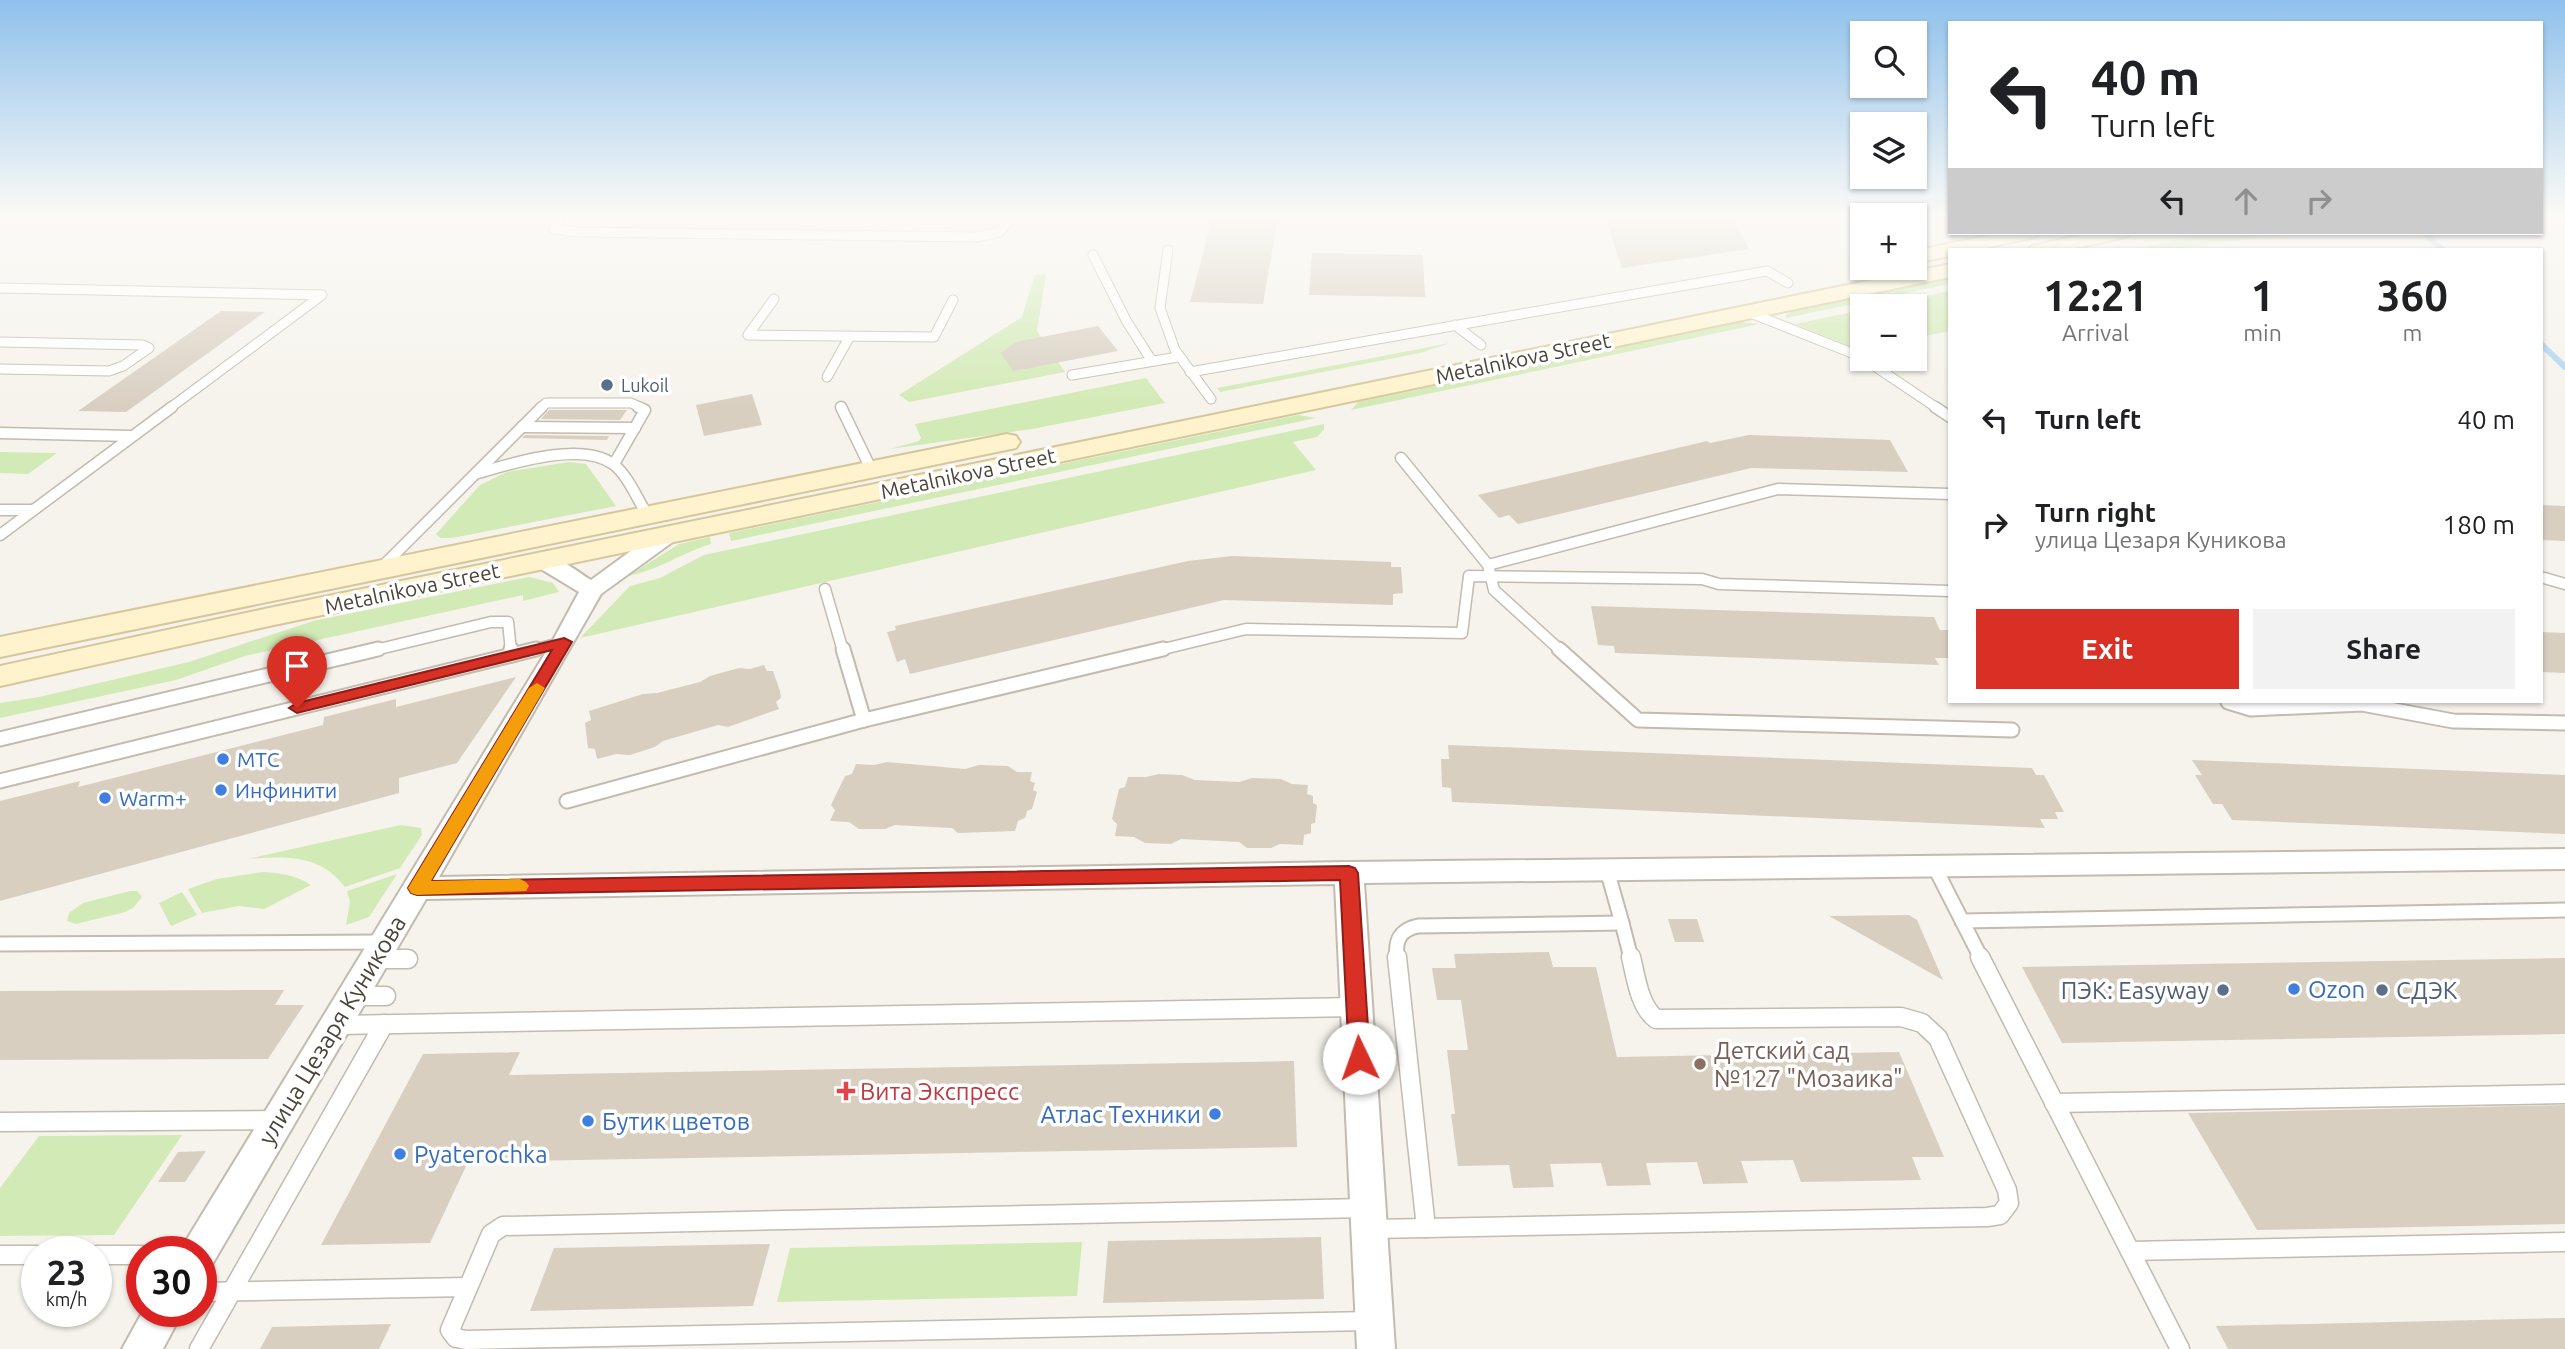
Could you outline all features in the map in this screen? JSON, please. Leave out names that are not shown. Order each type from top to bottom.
[{"type":"main road","name":"Metalnikova Street","points":[[0,647],[1803,280]]},
{"type":"main road","name":"Metalnikova Street","points":[[0,676],[269,617],[1900,280]]},
{"type":"street","points":[[544,561],[592,590],[666,536]]},
{"type":"street","name":"улица Цезаря Куникова","points":[[209,1236],[353,996],[389,953],[417,888],[564,642],[592,590]]},
{"type":"street","points":[[417,888],[1349,873],[2565,859]]},
{"type":"street","points":[[1349,873],[1375,1335]]},
{"type":"street","points":[[141,1349],[154,1327]]},
{"type":"lane","points":[[1106,280],[1152,362]]},
{"type":"lane","points":[[1164,280],[1160,308],[1178,357],[1211,399]]},
{"type":"lane","points":[[1189,372],[1715,280]]},
{"type":"lane","points":[[1783,280],[1788,283]]},
{"type":"lane","points":[[0,288],[322,295],[0,535]]},
{"type":"lane","points":[[774,299],[748,335],[934,337],[953,300]]},
{"type":"lane","points":[[1748,312],[1850,353]]},
{"type":"lane","points":[[1455,325],[1481,345]]},
{"type":"lane","points":[[827,377],[850,336]]},
{"type":"lane","points":[[0,342],[149,348],[123,366],[109,371],[0,369]]},
{"type":"lane","points":[[1072,375],[1178,357]]},
{"type":"lane","points":[[1882,371],[1948,416]]},
{"type":"lane","points":[[381,568],[545,403],[631,403],[645,410],[614,464]]},
{"type":"lane","points":[[841,407],[871,469]]},
{"type":"lane","points":[[522,427],[635,428]]},
{"type":"lane","points":[[0,433],[132,436]]},
{"type":"lane","points":[[476,474],[539,457],[596,456],[614,464],[647,514]]},
{"type":"lane","points":[[1401,458],[1489,571],[1494,590],[1638,720],[2012,730]]},
{"type":"lane","points":[[567,801],[864,720],[1246,629],[1462,633],[1469,576],[1778,489],[1948,494]]},
{"type":"lane","points":[[0,510],[32,510]]},
{"type":"lane","points":[[1489,571],[1702,579],[1719,584],[1948,591]]},
{"type":"lane","points":[[2543,577],[2565,584]]},
{"type":"lane","points":[[825,589],[864,720]]},
{"type":"lane","points":[[0,739],[491,622],[508,622],[512,655]]},
{"type":"lane","points":[[0,781],[564,642]]},
{"type":"lane","points":[[2231,703],[2251,709],[2361,704],[2454,720],[2565,723]]},
{"type":"lane","points":[[1934,866],[2179,1349]]},
{"type":"lane","points":[[1375,1335],[466,1340],[456,1339],[450,1330],[491,1234],[503,1226],[515,1225],[1368,1219],[1426,1228],[1987,1217],[2000,1214],[2009,1203],[2007,1190],[1938,1038],[1927,1025],[1913,1018],[1901,1017],[1657,1019],[1648,1013],[1644,1005],[1607,870]]},
{"type":"lane","points":[[1962,921],[2565,910]]},
{"type":"lane","points":[[1426,1228],[1397,938],[1407,927],[1418,926],[1622,923]]},
{"type":"lane","points":[[0,944],[389,953]]},
{"type":"lane","points":[[353,996],[386,996]]},
{"type":"lane","points":[[335,1025],[1357,1007]]},
{"type":"lane","points":[[199,1349],[384,1024]]},
{"type":"lane","points":[[2054,1103],[2565,1094]]},
{"type":"lane","points":[[0,1122],[278,1120]]},
{"type":"lane","points":[[2130,1251],[2565,1242]]},
{"type":"lane","points":[[0,1255],[21,1255]]},
{"type":"lane","points":[[217,1292],[467,1287]]},
{"type":"green space","points":[[1033,280],[1045,280],[1037,331],[1065,372],[909,402],[899,395],[1022,317]]},
{"type":"green space","points":[[1940,280],[1948,280],[1948,284],[1901,294],[1872,294]]},
{"type":"green space","points":[[1948,291],[1948,331],[1927,336],[1927,296]]},
{"type":"green space","points":[[1850,299],[1850,305],[1786,318],[1786,315],[1795,310]]},
{"type":"green space","points":[[1850,313],[1850,346],[1795,324]]},
{"type":"green space","points":[[1741,322],[1760,324],[1351,410],[1358,402]]},
{"type":"green space","points":[[1450,343],[1420,353],[1220,392],[1217,388]]},
{"type":"green space","points":[[1146,378],[1165,403],[1032,429],[890,449],[919,441],[921,438],[915,424]]},
{"type":"green space","points":[[1298,415],[1316,418],[731,541],[729,533]]},
{"type":"green space","points":[[1324,424],[1324,429],[1317,437],[1293,442],[1316,470],[580,638],[630,586],[660,578],[704,555]]},
{"type":"green space","points":[[0,452],[57,453],[28,474],[0,473]]},
{"type":"green space","points":[[569,462],[586,464],[616,506],[452,538],[440,538],[436,534],[480,485],[507,472]]},
{"type":"green space","points":[[710,537],[711,544],[650,570],[628,576],[679,544]]},
{"type":"green space","points":[[529,577],[553,583],[559,592],[523,601],[523,595],[245,656],[176,680],[0,718],[0,703],[39,697],[189,662],[313,621]]},
{"type":"green space","points":[[401,825],[421,828],[422,835],[400,868],[345,887],[325,868],[313,863],[275,857],[247,859]]},
{"type":"green space","points":[[263,872],[288,875],[311,885],[264,909],[239,906],[202,913],[188,889],[217,879]]},
{"type":"green space","points":[[397,874],[369,917],[346,925],[350,902],[347,891]]},
{"type":"green space","points":[[137,891],[142,897],[133,908],[125,912],[76,924],[67,921],[69,913],[83,903]]},
{"type":"green space","points":[[182,892],[197,915],[171,926],[159,903]]},
{"type":"green space","points":[[182,1135],[114,1235],[0,1236],[0,1188],[39,1136]]},
{"type":"green space","points":[[1082,1242],[1077,1296],[777,1302],[790,1248]]},
{"type":"building","points":[[1196,280],[1267,280],[1263,304],[1190,302]]},
{"type":"building","points":[[1310,280],[1424,280],[1425,297],[1309,295]]},
{"type":"building","points":[[221,311],[265,312],[126,412],[78,411]]},
{"type":"building","points":[[1098,326],[1118,351],[1013,371],[1001,353],[1016,342]]},
{"type":"building","points":[[752,394],[762,425],[704,436],[696,405]]},
{"type":"building","points":[[549,410],[627,410],[620,420],[541,419]]},
{"type":"building","points":[[525,435],[609,436],[607,440],[522,438]]},
{"type":"building","points":[[1749,435],[1890,440],[1908,472],[1751,468],[1518,524],[1509,515],[1499,518],[1478,495],[1707,441],[1710,443]]},
{"type":"building","points":[[2543,505],[2565,506],[2565,541],[2543,540]]},
{"type":"building","points":[[1232,556],[1391,562],[1391,567],[1401,567],[1403,593],[1393,594],[1393,605],[1224,600],[910,674],[905,659],[897,662],[887,632],[896,630],[895,626],[1188,561]]},
{"type":"building","points":[[1591,606],[1934,617],[1940,630],[1948,630],[1948,658],[1935,658],[1939,665],[1615,653],[1614,646],[1598,645]]},
{"type":"building","points":[[2543,632],[2565,633],[2565,673],[2543,672]]},
{"type":"building","points":[[764,665],[767,671],[773,671],[780,691],[781,698],[776,702],[779,709],[728,727],[718,725],[663,741],[655,747],[630,755],[616,754],[597,759],[595,749],[588,748],[585,723],[591,720],[589,711],[643,694],[700,682],[710,676],[739,668],[750,669]]},
{"type":"building","name":"Инфинити","points":[[516,677],[457,763],[399,778],[399,793],[0,901],[0,801],[80,781],[78,787],[323,725],[324,717],[396,699],[396,707]]},
{"type":"building","points":[[1448,745],[2032,768],[2036,775],[2044,775],[2064,812],[2055,812],[2058,819],[2040,819],[2045,828],[1452,802],[1451,788],[1442,787],[1441,759],[1449,759]]},
{"type":"building","points":[[2192,760],[2565,775],[2565,834],[2232,820],[2222,804],[2213,804],[2195,775],[2202,775]]},
{"type":"building","points":[[887,762],[965,769],[979,765],[1008,766],[1017,772],[1032,772],[1030,781],[1035,783],[1033,790],[1037,792],[1032,809],[1027,811],[1025,818],[1018,821],[1015,831],[958,833],[952,828],[895,825],[885,829],[859,829],[849,822],[830,821],[835,810],[831,805],[845,776],[852,774],[856,764],[874,765]]},
{"type":"building","points":[[1182,775],[1195,780],[1239,782],[1252,778],[1281,779],[1292,784],[1308,785],[1307,794],[1313,796],[1313,803],[1317,805],[1315,823],[1311,824],[1311,833],[1304,835],[1303,845],[1280,844],[1271,848],[1247,848],[1239,842],[1181,839],[1171,844],[1145,843],[1134,837],[1115,836],[1117,824],[1112,819],[1119,789],[1125,787],[1128,777]]},
{"type":"building","points":[[1909,915],[1917,920],[1943,980],[1829,916]]},
{"type":"building","points":[[1668,919],[1697,919],[1704,942],[1675,942]]},
{"type":"building","points":[[1549,952],[1553,967],[1596,967],[1617,1057],[1899,1052],[1944,1157],[1912,1157],[1921,1180],[1801,1182],[1793,1160],[1741,1161],[1748,1183],[1703,1184],[1697,1162],[1646,1163],[1651,1185],[1607,1186],[1601,1163],[1550,1164],[1554,1187],[1513,1188],[1509,1165],[1458,1166],[1447,1050],[1468,1050],[1461,1000],[1437,1000],[1432,968],[1456,968],[1454,954]]},
{"type":"building","points":[[2565,958],[2565,1034],[2062,1043],[2022,967]]},
{"type":"building","points":[[284,990],[275,1005],[304,1005],[268,1059],[0,1060],[0,991]]},
{"type":"building","points":[[520,1052],[509,1075],[1294,1061],[1297,1147],[468,1162],[430,1243],[321,1245],[423,1054]]},
{"type":"building","points":[[2565,1105],[2565,1224],[2257,1230],[2188,1113]]},
{"type":"building","points":[[206,1151],[185,1182],[158,1182],[178,1152]]},
{"type":"building","points":[[1321,1237],[1324,1299],[1103,1303],[1108,1241]]},
{"type":"building","points":[[770,1244],[753,1306],[530,1311],[554,1248]]},
{"type":"building","points":[[2565,1318],[2565,1349],[2228,1349],[2216,1326]]},
{"type":"building","points":[[391,1324],[379,1349],[260,1349],[272,1327]]},
{"type":"waterway","points":[[2543,346],[2565,367]]},
{"type":"slow traffic","points":[[520,886],[417,888],[537,688]]},
{"type":"place","name":"Lukoil","points":[[607,385]]},
{"type":"place","name":"МТС","points":[[223,759]]},
{"type":"place","name":"Инфинити","points":[[221,790]]},
{"type":"place","name":"Warm+","points":[[105,798]]},
{"type":"place","name":"Ozon","points":[[2294,989]]},
{"type":"place","name":"ПЭК: Easyway","points":[[2223,990]]},
{"type":"place","name":"СДЭК","points":[[2382,990]]},
{"type":"place","name":"Детский сад №127 \"Мозаика\"","points":[[1700,1064]]},
{"type":"place","name":"Вита Экспресс","points":[[846,1091]]},
{"type":"place","name":"Атлас Техники","points":[[1215,1114]]},
{"type":"place","name":"Бутик цветов","points":[[588,1121]]},
{"type":"place","name":"Pyaterochka","points":[[400,1154]]},
{"type":"route","points":[[297,708],[564,642],[417,888],[1349,873],[1359,1058]]}]
